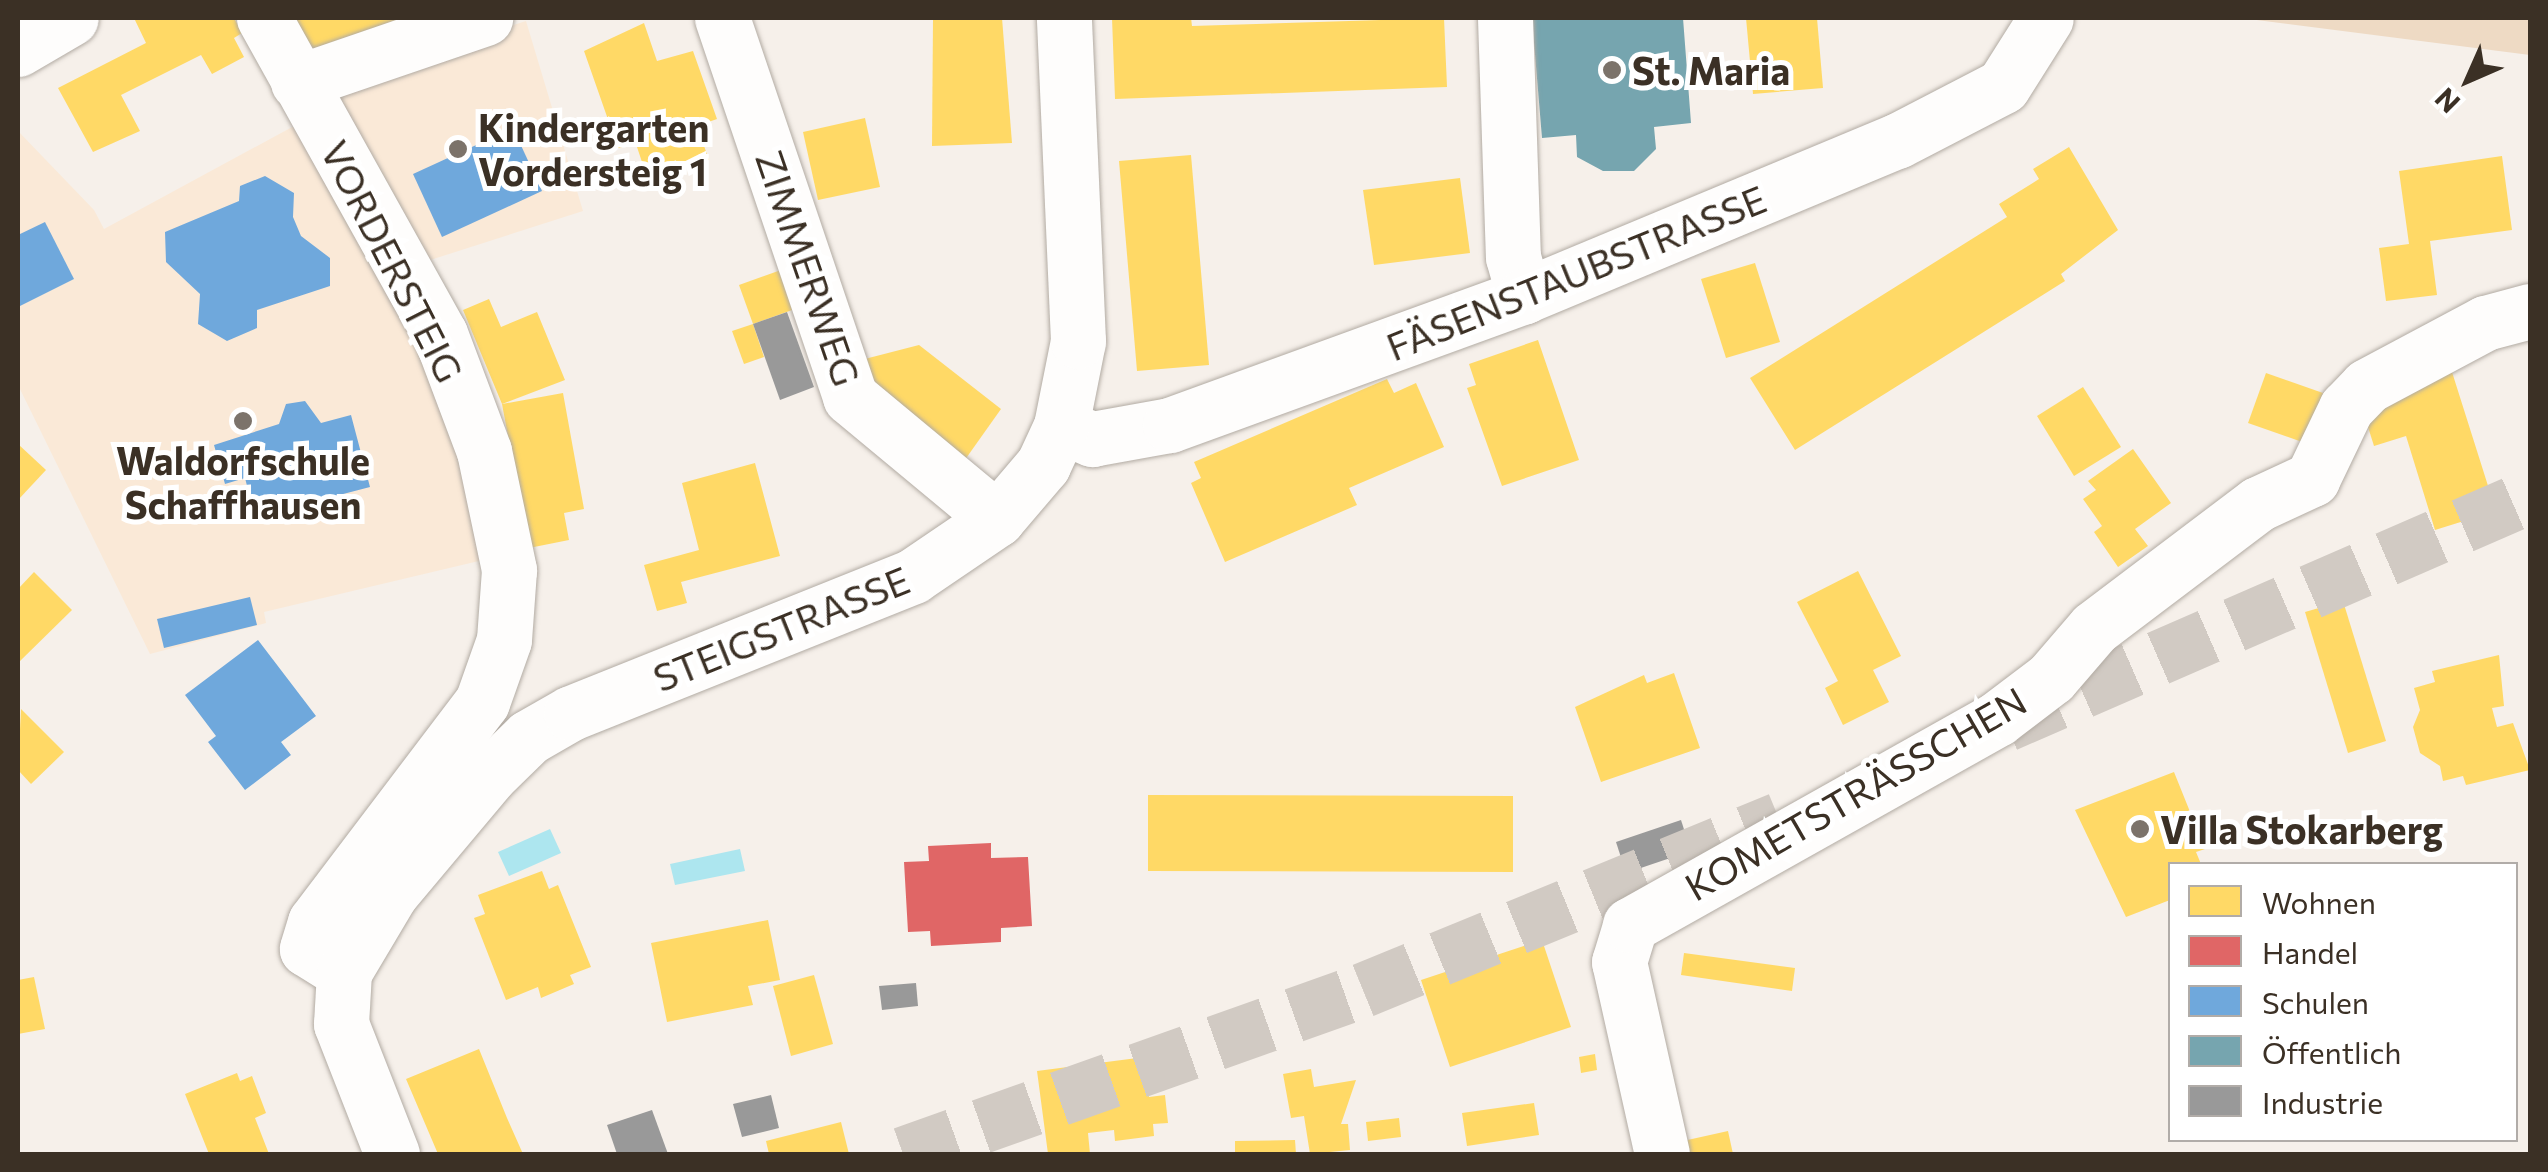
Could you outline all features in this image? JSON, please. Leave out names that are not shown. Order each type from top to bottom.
[{"type":"street","points":[[18,49],[72,18]]},
{"type":"street","name":"VORDERSTEIG","points":[[264,18],[440,334],[484,451],[509,570],[504,640],[482,702],[315,922],[307,949],[344,972]]},
{"type":"street","points":[[298,82],[485,18]]},
{"type":"street","name":"ZIMMERWEG","points":[[722,18],[850,397],[997,519]]},
{"type":"street","name":"STEIGSTRASSE","points":[[392,1154],[341,1024],[344,972],[360,935],[392,893],[529,737],[571,713],[913,576],[997,519],[1043,465],[1061,426],[1078,341],[1064,18]]},
{"type":"street","points":[[1504,18],[1513,257],[1524,296]]},
{"type":"street","name":"FÄSENSTAUBSTRASSE","points":[[1061,426],[1092,439],[1170,426],[1524,296],[1897,140],[2003,86],[2046,18]]},
{"type":"street","name":"KOMETSTRÄSSCHEN","points":[[1662,1154],[1619,962],[1630,925],[1997,719],[2051,678],[2094,628],[2258,504],[2312,479],[2346,408],[2406,360],[2485,323],[2530,311]]},
{"type":"shaded area","points":[[2241,18],[2530,18],[2530,55]]},
{"type":"shaded area","name":"Kindergarten Vordersteig 1","points":[[526,21],[583,211],[421,263],[314,88]]},
{"type":"shaded area","name":"Waldorfschule Schaffhausen","points":[[294,126],[422,339],[463,457],[483,560],[264,612],[266,623],[150,654],[18,385],[18,131],[94,210],[104,229]]},
{"type":"water","points":[[550,829],[561,853],[509,876],[498,852]]},
{"type":"water","points":[[740,849],[745,871],[675,885],[670,864]]},
{"type":"building: Wohnen","points":[[134,18],[234,18],[242,33],[234,38],[244,57],[212,74],[201,55],[121,95],[140,131],[93,152],[58,88],[146,43]]},
{"type":"building: Wohnen","points":[[277,18],[448,18],[313,62]]},
{"type":"building: Wohnen","points":[[933,18],[1002,18],[1012,143],[932,146]]},
{"type":"building: Wohnen","points":[[1112,18],[1191,18],[1192,26],[1444,18],[1447,87],[1115,99]]},
{"type":"building: Wohnen","points":[[1746,18],[1817,18],[1823,88],[1753,94]]},
{"type":"building: Wohnen","points":[[644,23],[657,61],[693,51],[717,119],[697,126],[709,160],[645,171],[636,144],[618,148],[584,51]]},
{"type":"building: Wohnen","points":[[865,118],[880,187],[818,200],[803,132]]},
{"type":"building: Wohnen","points":[[2069,147],[2118,230],[2061,274],[2065,281],[1795,450],[1750,378],[2007,217],[1999,204],[2039,179],[2033,169]]},
{"type":"building: Wohnen","points":[[1191,155],[1209,365],[1137,371],[1119,161]]},
{"type":"building: Wohnen","points":[[2502,156],[2512,230],[2430,241],[2437,295],[2386,301],[2379,248],[2409,244],[2399,171]]},
{"type":"building: Wohnen","points":[[1460,178],[1470,253],[1374,265],[1363,190]]},
{"type":"building: Wohnen","points":[[1755,263],[1780,342],[1726,358],[1701,279]]},
{"type":"building: Wohnen","points":[[795,265],[809,304],[753,324],[739,285]]},
{"type":"building: Wohnen","points":[[489,299],[501,327],[537,312],[565,380],[502,404],[463,310]]},
{"type":"building: Wohnen","points":[[753,324],[764,357],[744,364],[732,331]]},
{"type":"building: Wohnen","points":[[1538,340],[1579,460],[1502,486],[1467,388],[1476,385],[1469,364]]},
{"type":"building: Wohnen","points":[[919,345],[1001,409],[957,471],[879,412],[857,361]]},
{"type":"building: Wohnen","points":[[2452,372],[2496,511],[2435,530],[2406,436],[2374,446],[2362,408],[2392,390]]},
{"type":"building: Wohnen","points":[[2266,373],[2323,393],[2305,443],[2248,423]]},
{"type":"building: Wohnen","points":[[1387,379],[1394,393],[1416,383],[1444,447],[1349,488],[1357,505],[1225,562],[1191,483],[1201,478],[1194,462]]},
{"type":"building: Wohnen","points":[[2083,387],[2121,447],[2074,476],[2037,416]]},
{"type":"building: Wohnen","points":[[563,393],[584,509],[564,513],[569,540],[529,548],[502,404]]},
{"type":"building: Wohnen","points":[[18,444],[46,470],[18,500]]},
{"type":"building: Wohnen","points":[[2133,449],[2171,503],[2135,529],[2148,546],[2118,567],[2094,532],[2102,526],[2083,499],[2096,490],[2088,481]]},
{"type":"building: Wohnen","points":[[755,463],[780,556],[681,582],[687,603],[657,611],[644,565],[699,550],[682,483]]},
{"type":"building: Wohnen","points":[[1858,571],[1901,656],[1873,670],[1889,702],[1843,725],[1825,688],[1838,681],[1797,602]]},
{"type":"building: Wohnen","points":[[34,572],[72,610],[18,663],[18,589]]},
{"type":"building: Wohnen","points":[[2343,601],[2386,741],[2348,753],[2305,612]]},
{"type":"building: Wohnen","points":[[2499,655],[2504,706],[2492,708],[2497,727],[2513,723],[2530,770],[2466,785],[2463,776],[2443,781],[2440,766],[2420,753],[2413,727],[2420,710],[2414,688],[2435,682],[2432,671]]},
{"type":"building: Wohnen","points":[[1674,673],[1700,748],[1601,782],[1575,707],[1644,675],[1647,683]]},
{"type":"building: Wohnen","points":[[21,709],[64,752],[31,784],[18,770]]},
{"type":"building: Wohnen","name":"Villa Stokarberg","points":[[2174,772],[2205,849],[2196,852],[2200,862],[2168,862],[2168,901],[2126,917],[2075,810]]},
{"type":"building: Wohnen","points":[[1148,795],[1513,796],[1513,872],[1148,871]]},
{"type":"building: Wohnen","points":[[542,871],[549,889],[558,885],[591,967],[570,975],[574,984],[541,998],[538,987],[506,1000],[474,918],[485,914],[478,895]]},
{"type":"building: Wohnen","points":[[768,920],[780,980],[748,986],[753,1005],[667,1022],[651,943]]},
{"type":"building: Wohnen","points":[[1542,940],[1571,1027],[1450,1067],[1421,980]]},
{"type":"building: Wohnen","points":[[1684,953],[1795,968],[1792,991],[1681,975]]},
{"type":"building: Wohnen","points":[[814,975],[833,1044],[791,1056],[773,986]]},
{"type":"building: Wohnen","points":[[34,977],[45,1029],[18,1034],[18,980]]},
{"type":"building: Wohnen","points":[[479,1049],[523,1154],[438,1154],[406,1079]]},
{"type":"building: Wohnen","points":[[1595,1054],[1597,1070],[1581,1073],[1579,1057]]},
{"type":"building: Wohnen","points":[[1145,1057],[1149,1097],[1165,1095],[1168,1123],[1153,1124],[1154,1136],[1115,1141],[1114,1130],[1088,1133],[1090,1154],[1048,1154],[1037,1071]]},
{"type":"building: Wohnen","points":[[1311,1069],[1314,1087],[1356,1080],[1341,1124],[1348,1124],[1350,1150],[1310,1154],[1304,1116],[1291,1118],[1283,1074]]},
{"type":"building: Wohnen","points":[[237,1073],[240,1081],[252,1076],[266,1113],[255,1118],[269,1154],[209,1154],[185,1094]]},
{"type":"building: Wohnen","points":[[1534,1103],[1539,1135],[1467,1146],[1462,1113]]},
{"type":"building: Wohnen","points":[[1399,1118],[1401,1137],[1368,1141],[1366,1122]]},
{"type":"building: Wohnen","points":[[841,1122],[849,1154],[769,1154],[766,1141]]},
{"type":"building: Wohnen","points":[[1728,1131],[1733,1154],[1676,1154],[1674,1143]]},
{"type":"building: Wohnen","points":[[1295,1140],[1296,1154],[1235,1154],[1235,1141]]},
{"type":"building: Handel","points":[[991,843],[991,858],[1028,857],[1032,926],[1001,928],[1001,942],[931,946],[930,931],[908,932],[904,862],[929,861],[928,846]]},
{"type":"building: Schulen","points":[[513,128],[542,191],[442,237],[413,174]]},
{"type":"building: Schulen","points":[[265,176],[294,193],[293,217],[301,236],[330,258],[330,286],[257,310],[257,328],[227,341],[198,324],[200,294],[166,262],[165,232],[239,201],[240,186]]},
{"type":"building: Schulen","points":[[45,222],[74,279],[18,307],[18,235]]},
{"type":"building: Schulen","points":[[305,401],[321,423],[351,415],[370,487],[255,517],[245,478],[225,484],[214,445],[279,424],[286,404]]},
{"type":"building: Schulen","points":[[250,597],[257,625],[164,648],[157,619]]},
{"type":"building: Schulen","points":[[258,640],[316,716],[281,742],[291,755],[245,790],[208,742],[216,736],[185,695]]},
{"type":"building: Öffentlich","name":"St. Maria","points":[[1532,18],[1683,18],[1691,123],[1654,127],[1656,149],[1634,171],[1603,171],[1577,157],[1576,135],[1542,138]]},
{"type":"building: Industrie","points":[[787,312],[814,387],[780,400],[753,324]]},
{"type":"building: Industrie","points":[[1681,820],[1691,851],[1626,873],[1616,842]]},
{"type":"building: Industrie","points":[[916,983],[918,1006],[882,1010],[879,986]]},
{"type":"building: Industrie","points":[[771,1095],[779,1128],[742,1137],[733,1104]]},
{"type":"building: Industrie","points":[[652,1110],[668,1154],[617,1154],[607,1125]]},
{"type":"tunnel","points":[[2006,724],[2530,496]]},
{"type":"tunnel","points":[[903,1154],[1363,990],[1779,819]]},
{"type":"place","name":"St. Maria","points":[[1612,70]]},
{"type":"place","name":"Kindergarten Vordersteig 1","points":[[458,149]]},
{"type":"place","name":"Waldorfschule Schaffhausen","points":[[243,421]]},
{"type":"place","name":"Villa Stokarberg","points":[[2140,829]]}]
